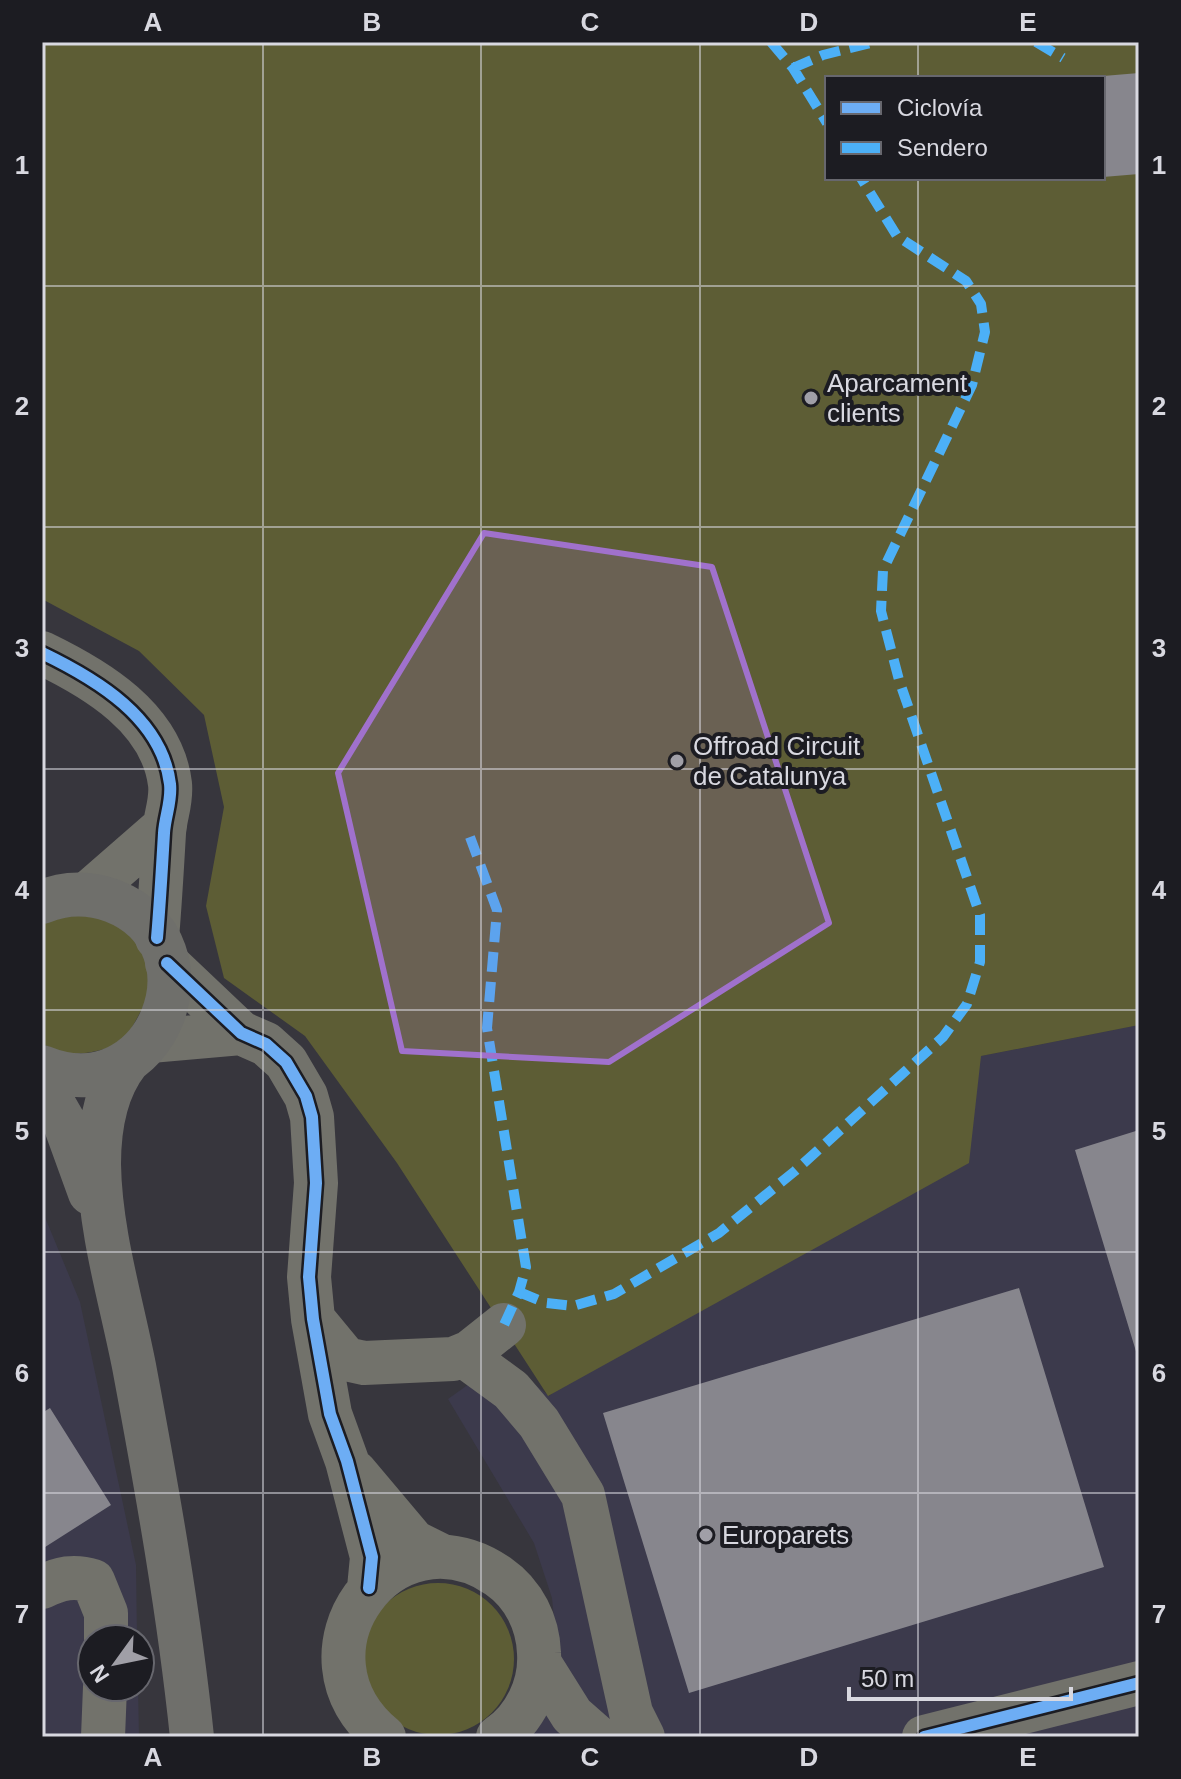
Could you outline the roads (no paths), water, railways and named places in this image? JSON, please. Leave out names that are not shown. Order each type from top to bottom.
[{"type":"highway","points":[[59,894],[111,901],[134,912],[162,950],[168,1004],[109,1094],[100,1138],[99,1166],[107,1240],[159,1501],[192,1737]]},
{"type":"highway","points":[[42,1067],[65,1074],[93,1074],[139,1051]]},
{"type":"highway","points":[[42,1084],[65,1124],[107,1240]]},
{"type":"street","points":[[42,653],[106,687],[153,736],[166,761],[171,786],[165,826],[162,950],[241,1033],[266,1044],[286,1062],[306,1096],[312,1117],[316,1183],[309,1277],[313,1319],[330,1414],[347,1461],[372,1557],[369,1588]]},
{"type":"street","points":[[59,894],[165,826]]},
{"type":"street","points":[[139,1051],[241,1033]]},
{"type":"street","points":[[313,1319],[346,1359],[364,1363],[453,1359],[504,1325]]},
{"type":"street","points":[[463,1355],[511,1390],[553,1445],[583,1495],[631,1713],[643,1737]]},
{"type":"street","points":[[330,1414],[338,1388],[350,1372],[364,1363]]},
{"type":"street","points":[[347,1461],[414,1542],[444,1557]]},
{"type":"street","points":[[367,1728],[343,1670],[342,1647],[356,1605],[369,1588],[391,1571],[417,1560],[444,1557],[467,1560],[507,1582],[533,1619],[540,1664],[572,1715],[597,1737]]},
{"type":"street","points":[[42,1587],[57,1580],[79,1577],[93,1581],[106,1613],[106,1623]]},
{"type":"street","points":[[509,1736],[528,1703],[540,1664]]},
{"type":"street","points":[[924,1737],[1139,1683]]},
{"type":"street","points":[[103,1737],[104,1703]]},
{"type":"place","name":"Aparcament clients","points":[[811,398]]},
{"type":"place","name":"Offroad Circuit de Catalunya","points":[[677,761]]},
{"type":"place","name":"Europarets","points":[[706,1535]]}]
